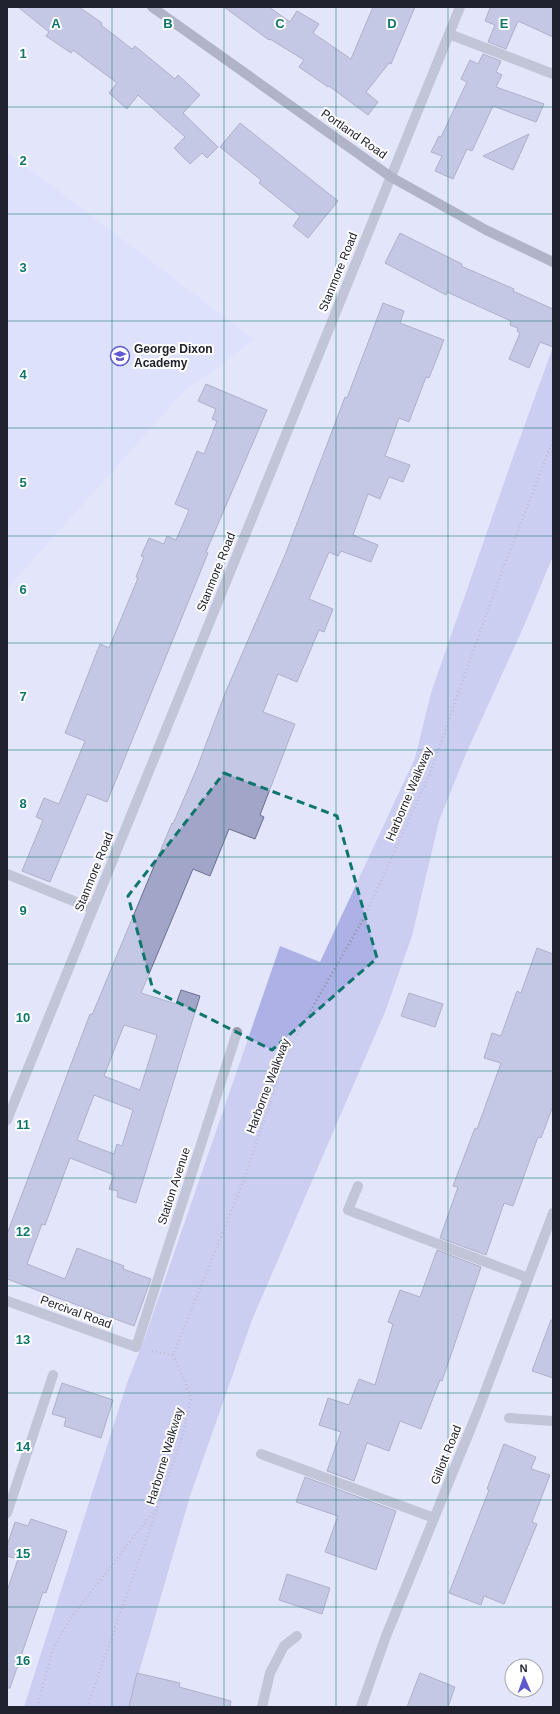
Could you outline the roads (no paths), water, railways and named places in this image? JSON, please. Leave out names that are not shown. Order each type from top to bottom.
[{"type":"main road","name":"Portland Road","points":[[152,7],[390,177],[486,230],[553,262]]},
{"type":"street","name":"Stanmore Road","points":[[7,1120],[460,7]]},
{"type":"street","points":[[449,34],[553,74]]},
{"type":"street","points":[[7,874],[93,909]]},
{"type":"street","name":"Station Avenue","points":[[136,1347],[237,1032]]},
{"type":"street","points":[[358,1186],[348,1210],[528,1278]]},
{"type":"street","name":"Gillott Road","points":[[361,1707],[386,1636],[477,1413],[553,1212]]},
{"type":"street","name":"Percival Road","points":[[7,1301],[136,1347]]},
{"type":"street","points":[[7,1513],[52,1375]]},
{"type":"street","points":[[509,1418],[553,1421]]},
{"type":"street","points":[[261,1454],[434,1518]]},
{"type":"street","points":[[262,1707],[270,1673],[284,1646],[297,1636]]},
{"type":"place","name":"George Dixon Academy","points":[[120,356]]}]
